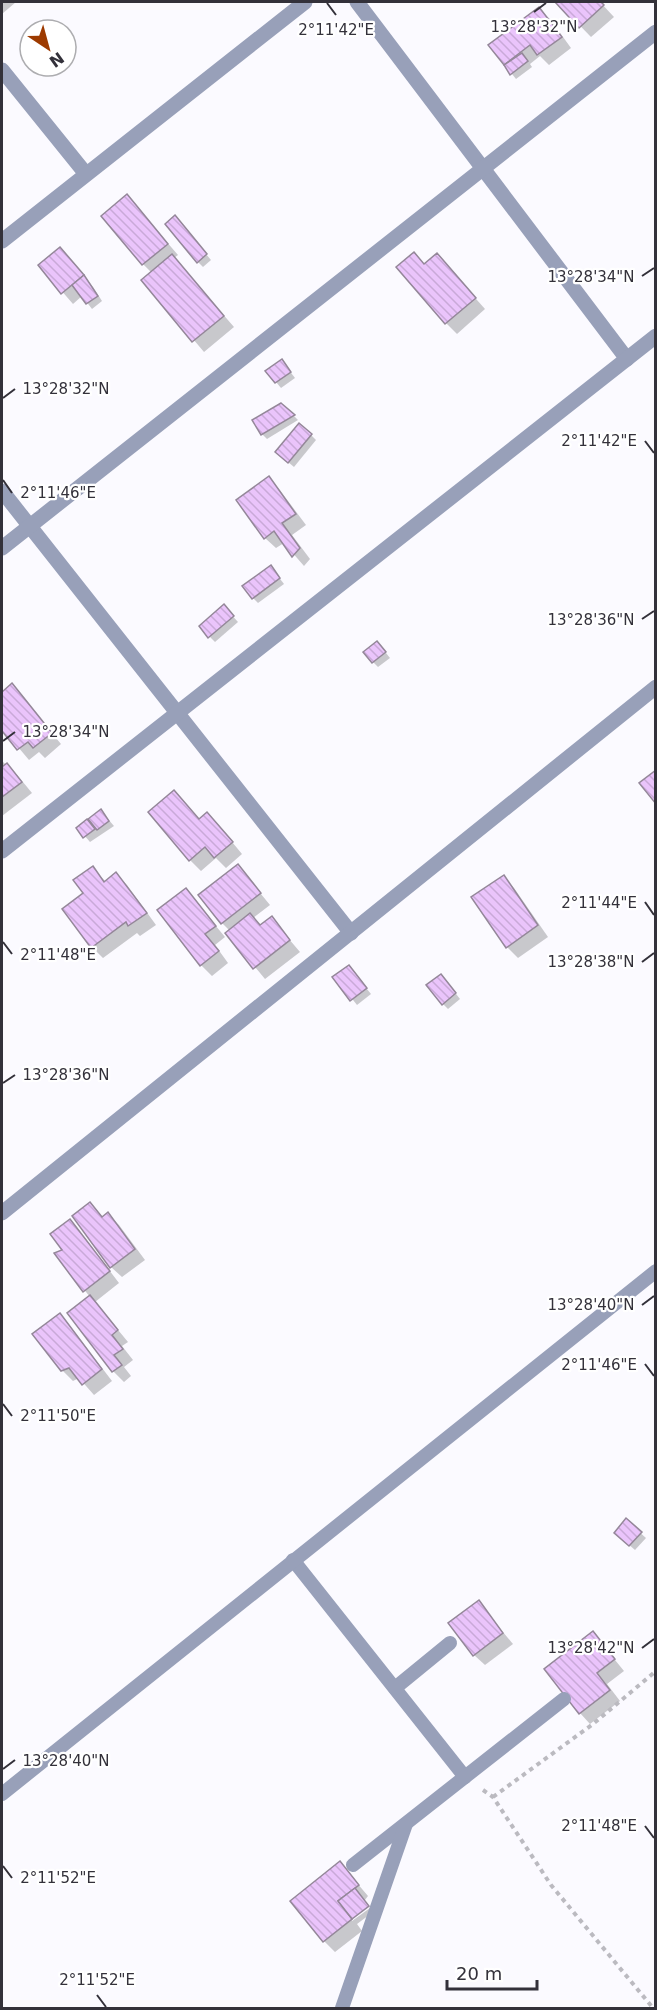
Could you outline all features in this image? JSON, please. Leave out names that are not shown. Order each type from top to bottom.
[{"type":"street","points":[[2,241],[304,2]]},
{"type":"street","points":[[357,2],[627,359]]},
{"type":"street","points":[[2,548],[656,32]]},
{"type":"street","points":[[2,70],[86,174]]},
{"type":"street","points":[[2,851],[656,336]]},
{"type":"street","points":[[2,491],[351,933]]},
{"type":"street","points":[[2,1213],[656,687]]},
{"type":"lane","points":[[2,1794],[656,1271]]},
{"type":"lane","points":[[293,1560],[465,1777]]},
{"type":"lane","points":[[395,1688],[450,1643]]},
{"type":"lane","points":[[353,1865],[564,1699]]},
{"type":"lane","points":[[342,2008],[406,1824]]},
{"type":"path","points":[[493,1797],[593,1724],[656,1671]]},
{"type":"path","points":[[465,1777],[493,1797],[551,1885],[653,2008]]},
{"type":"building","points":[[555,2],[601,2],[604,5],[579,28]]},
{"type":"building","points":[[539,7],[562,37],[537,55],[530,45],[504,65],[488,45]]},
{"type":"building","points":[[522,53],[528,61],[510,75],[504,65]]},
{"type":"building","points":[[127,194],[168,244],[142,265],[101,216]]},
{"type":"building","points":[[175,215],[207,254],[197,263],[165,224]]},
{"type":"building","points":[[60,247],[84,275],[61,294],[38,265]]},
{"type":"building","points":[[414,252],[424,264],[437,253],[476,298],[445,324],[396,267]]},
{"type":"building","points":[[172,254],[224,316],[192,342],[141,280]]},
{"type":"building","points":[[84,275],[98,296],[86,304],[72,285]]},
{"type":"building","points":[[282,359],[291,372],[275,383],[265,371]]},
{"type":"building","points":[[281,403],[295,415],[261,435],[252,420]]},
{"type":"building","points":[[299,423],[312,434],[288,463],[275,452]]},
{"type":"building","points":[[269,476],[296,514],[282,523],[300,548],[292,557],[274,531],[264,539],[236,500]]},
{"type":"building","points":[[271,565],[280,578],[252,599],[242,586]]},
{"type":"building","points":[[224,604],[234,616],[208,638],[199,626]]},
{"type":"building","points":[[377,641],[386,652],[372,663],[363,652]]},
{"type":"building","points":[[12,683],[52,733],[33,748],[28,742],[17,750],[2,731],[2,692]]},
{"type":"building","points":[[7,763],[22,782],[2,797],[2,767]]},
{"type":"building","points":[[656,770],[656,804],[639,783]]},
{"type":"building","points":[[174,790],[199,819],[207,812],[233,842],[214,858],[205,847],[189,861],[148,812]]},
{"type":"building","points":[[101,809],[109,821],[97,830],[88,819]]},
{"type":"building","points":[[87,819],[95,829],[83,838],[76,828]]},
{"type":"building","points":[[238,864],[261,893],[221,924],[198,895]]},
{"type":"building","points":[[93,866],[104,882],[116,872],[147,913],[128,926],[126,922],[91,948],[62,909],[83,893],[73,880]]},
{"type":"building","points":[[504,875],[538,925],[506,948],[471,897]]},
{"type":"building","points":[[186,888],[216,926],[205,934],[219,951],[200,966],[157,910]]},
{"type":"building","points":[[250,913],[260,925],[272,916],[290,940],[253,969],[225,933]]},
{"type":"building","points":[[349,965],[367,988],[350,1001],[332,977]]},
{"type":"building","points":[[441,974],[456,993],[442,1005],[426,985]]},
{"type":"building","points":[[90,1202],[102,1217],[108,1212],[135,1249],[110,1268],[72,1216]]},
{"type":"building","points":[[70,1219],[110,1271],[83,1292],[54,1253],[62,1250],[50,1234]]},
{"type":"building","points":[[90,1295],[118,1330],[112,1335],[123,1349],[114,1355],[122,1365],[112,1372],[67,1313]]},
{"type":"building","points":[[60,1313],[102,1369],[82,1385],[69,1368],[61,1371],[32,1334]]},
{"type":"building","points":[[626,1518],[642,1532],[629,1546],[614,1533]]},
{"type":"building","points":[[479,1600],[503,1633],[473,1656],[448,1623]]},
{"type":"building","points":[[593,1631],[615,1659],[597,1673],[610,1690],[579,1714],[544,1669]]},
{"type":"building","points":[[340,1861],[359,1885],[338,1901],[352,1919],[323,1942],[290,1901]]},
{"type":"building","points":[[355,1888],[369,1906],[352,1919],[338,1901]]}]
